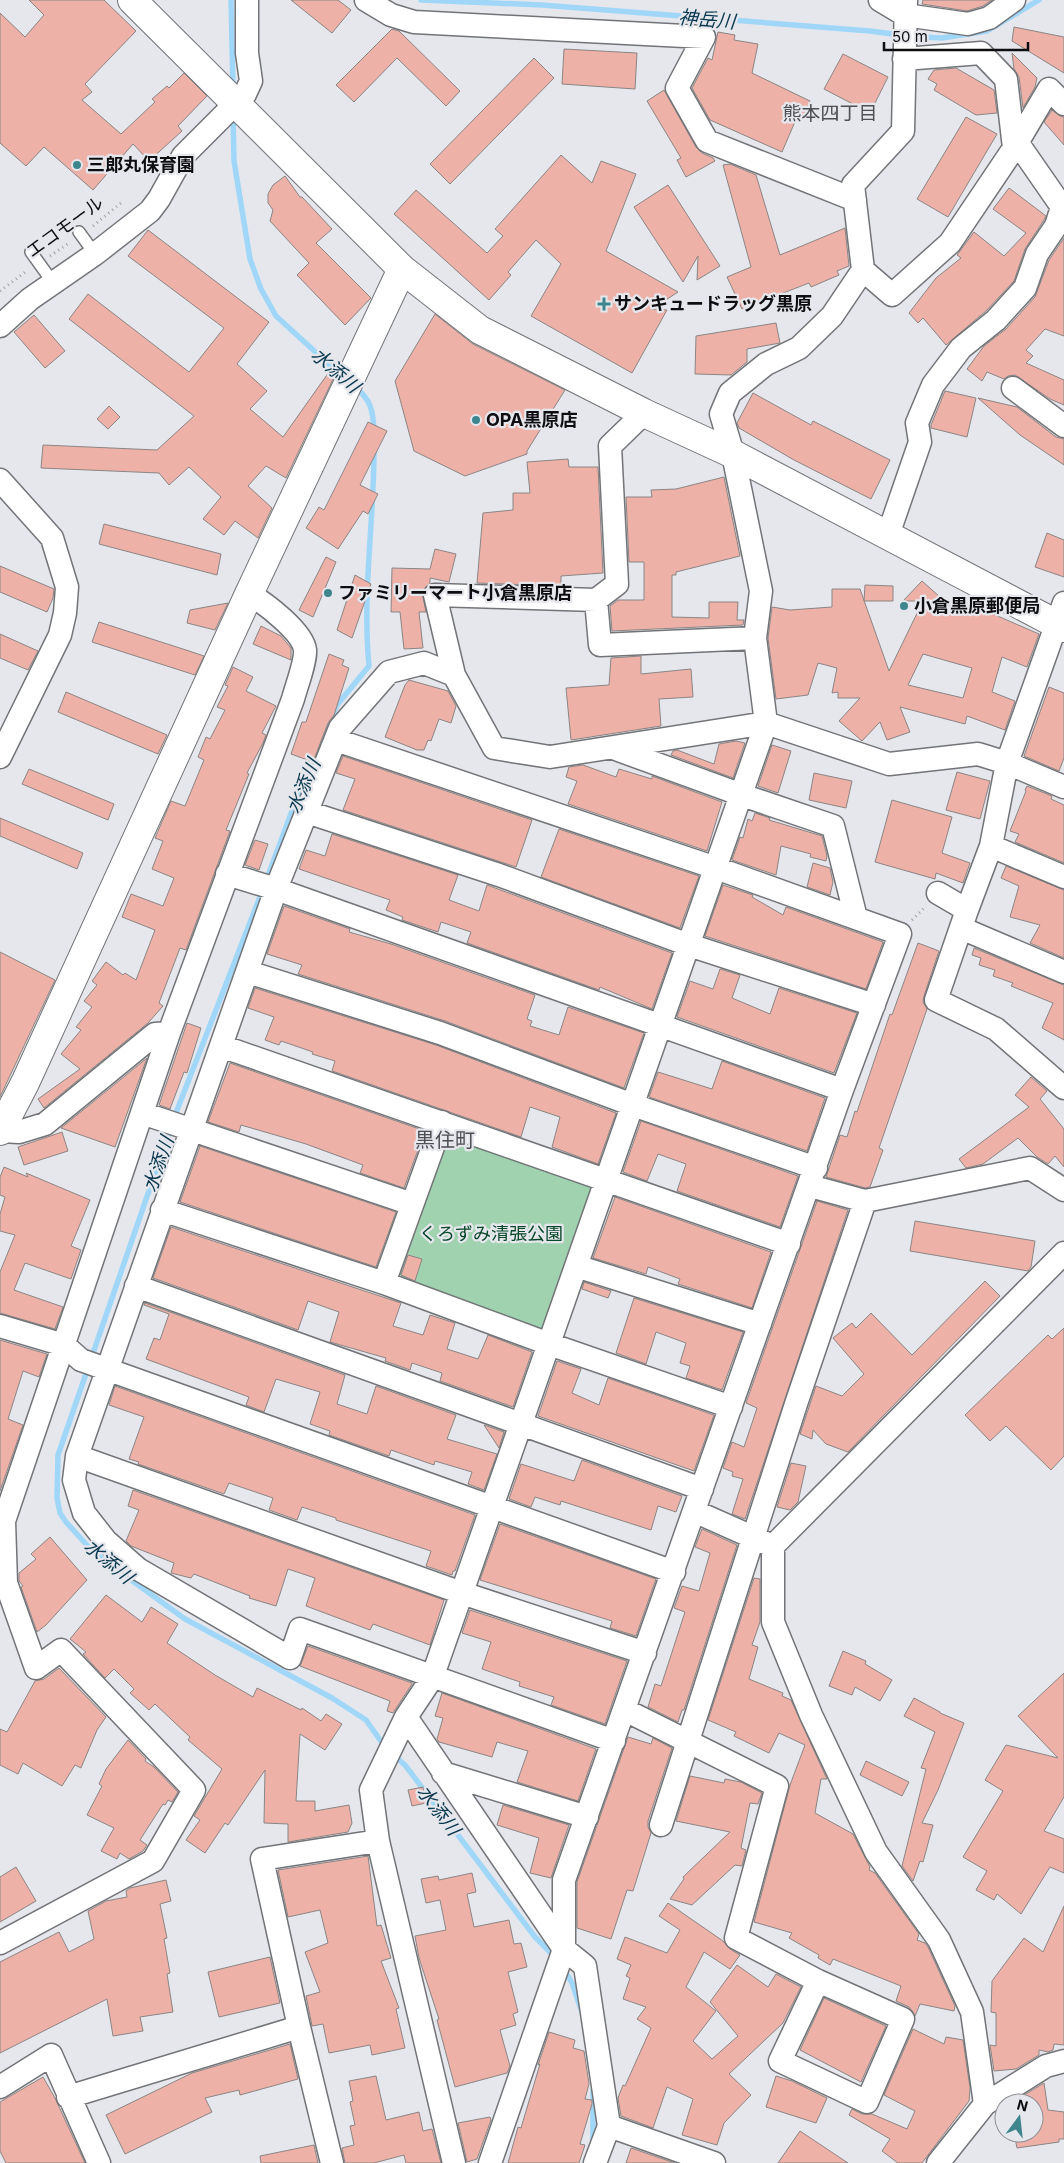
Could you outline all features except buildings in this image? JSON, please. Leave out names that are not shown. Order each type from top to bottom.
[{"type":"street","points":[[132,0],[233,103],[402,269],[480,330],[733,454],[888,535],[1062,619],[1007,764],[991,846],[936,1000],[996,1029],[1064,1088]]},
{"type":"street","points":[[0,326],[30,299],[96,254],[150,211],[159,199],[183,156],[251,81],[247,53],[247,0]]},
{"type":"street","points":[[366,0],[391,14],[414,22],[704,37],[678,88],[707,141],[855,200]]},
{"type":"street","points":[[880,0],[968,24],[988,18],[1014,0]]},
{"type":"street","points":[[906,8],[902,131],[853,185],[864,270],[892,295],[950,243],[1015,145],[1048,89],[1064,104]]},
{"type":"street","points":[[888,535],[920,442],[917,423],[933,385],[961,348],[996,320],[1025,288],[1037,254],[1056,226],[1062,207],[1015,145],[1006,79],[981,53],[904,59]]},
{"type":"street","points":[[169,1033],[154,1034],[44,1124],[19,1132],[0,1131],[25,1083],[402,269]]},
{"type":"street","points":[[454,2163],[378,1841],[371,1790],[406,1717],[432,1678],[766,723],[755,638],[761,591],[733,454],[721,414],[730,393],[766,364],[799,348],[832,316],[864,270]]},
{"type":"street","points":[[1014,388],[1064,426]]},
{"type":"street","points":[[644,412],[610,446],[617,584],[596,600],[435,595],[454,674],[494,748],[550,757],[766,723],[889,764],[978,754],[1064,787]]},
{"type":"street","points":[[0,757],[60,635],[65,613],[67,587],[52,538],[4,492]]},
{"type":"street","points":[[0,1943],[153,1861],[194,1790],[61,1650],[36,1668],[6,1582],[4,1521],[169,1033],[226,874],[293,699],[306,652],[302,639],[265,603],[250,594]]},
{"type":"street","points":[[596,600],[600,645],[755,638]]},
{"type":"street","points":[[454,674],[424,664],[388,672],[340,728],[307,812],[266,887],[248,972],[136,1286],[95,1365],[74,1480],[84,1513],[106,1541],[138,1569],[290,1658],[300,1629],[614,1742]]},
{"type":"street","points":[[336,740],[716,868],[900,934],[842,1090],[813,1177],[564,1880],[564,1950],[490,2163]]},
{"type":"street","points":[[612,748],[833,826],[856,918]]},
{"type":"street","points":[[307,812],[499,875],[689,945],[874,1005]]},
{"type":"street","points":[[991,846],[1064,877]]},
{"type":"street","points":[[226,874],[842,1090]]},
{"type":"street","points":[[938,893],[964,919],[1064,972]]},
{"type":"street","points":[[248,972],[440,1033],[633,1104],[813,1177],[865,1201],[1030,1168],[1064,1190]]},
{"type":"street","points":[[221,1046],[789,1244]]},
{"type":"street","points":[[142,1113],[412,1204]]},
{"type":"street","points":[[384,1283],[442,1122]]},
{"type":"street","points":[[662,1825],[687,1741],[764,1542],[796,1404],[865,1201]]},
{"type":"street","points":[[162,1210],[384,1283],[548,1344],[731,1407]]},
{"type":"street","points":[[764,1542],[1064,1253]]},
{"type":"street","points":[[576,1266],[760,1324]]},
{"type":"street","points":[[136,1286],[702,1489]]},
{"type":"street","points":[[0,1326],[64,1345],[95,1365],[674,1572]]},
{"type":"street","points":[[77,1456],[462,1593],[645,1653]]},
{"type":"street","points":[[694,1511],[764,1542]]},
{"type":"street","points":[[764,1542],[773,1622],[811,1715],[876,1852],[938,1940],[972,2012],[985,2104]]},
{"type":"street","points":[[625,1710],[777,1786],[736,1938],[818,1982],[902,2019],[867,2102],[780,2061],[818,1982]]},
{"type":"street","points":[[406,1717],[564,1950],[585,1966],[609,2126],[595,2163]]},
{"type":"street","points":[[443,1773],[587,1817]]},
{"type":"street","points":[[332,2163],[299,2027],[262,1859],[378,1841]]},
{"type":"street","points":[[68,2097],[299,2027]]},
{"type":"street","points":[[0,2087],[51,2055],[68,2097],[99,2163]]},
{"type":"street","points":[[938,2163],[985,2104],[1046,2066],[1064,2061]]},
{"type":"street","points":[[609,2126],[714,2163]]},
{"type":"lane","points":[[80,233],[96,254]]},
{"type":"lane","points":[[31,252],[54,284]]},
{"type":"path","name":"エコモール","points":[[0,291],[121,203]]},
{"type":"path","points":[[900,934],[938,893]]},
{"type":"green space","name":"くろずみ清張公園","points":[[444,1134],[590,1183],[593,1188],[544,1335],[396,1283]]},
{"type":"waterway","name":"水添川","points":[[231,0],[233,88]]},
{"type":"waterway","name":"神岳川","points":[[421,0],[542,5],[900,35]]},
{"type":"waterway","name":"神岳川","points":[[922,37],[942,38],[987,31],[1039,0]]},
{"type":"waterway","name":"水添川","points":[[233,114],[234,161],[250,259],[261,289],[276,316],[344,378]]},
{"type":"waterway","name":"水添川","points":[[355,387],[368,401],[373,417],[374,431]]},
{"type":"waterway","name":"水添川","points":[[266,881],[292,811],[337,705],[369,666],[367,612],[374,450]]},
{"type":"waterway","name":"水添川","points":[[174,1118],[263,889]]},
{"type":"waterway","name":"水添川","points":[[91,1359],[171,1127]]},
{"type":"waterway","name":"水添川","points":[[88,1368],[58,1455],[57,1498],[60,1513],[66,1522],[94,1553],[185,1619],[332,1698],[366,1720],[385,1747]]},
{"type":"waterway","name":"水添川","points":[[393,1755],[405,1765],[535,1937],[556,1958]]},
{"type":"waterway","name":"水添川","points":[[564,1969],[572,1983],[581,2009]]},
{"type":"waterway","name":"水添川","points":[[593,2090],[593,2143]]},
{"type":"place","name":"三郎丸保育園","points":[[77,165]]},
{"type":"place","name":"サンキュードラッグ黒原","points":[[604,304]]},
{"type":"place","name":"OPA黒原店","points":[[476,420]]},
{"type":"place","name":"ファミリーマート小倉黒原店","points":[[328,593]]},
{"type":"place","name":"小倉黒原郵便局","points":[[904,606]]},
{"type":"district","name":"熊本四丁目","points":[[830,113]]},
{"type":"district","name":"黒住町","points":[[445,1140]]}]
